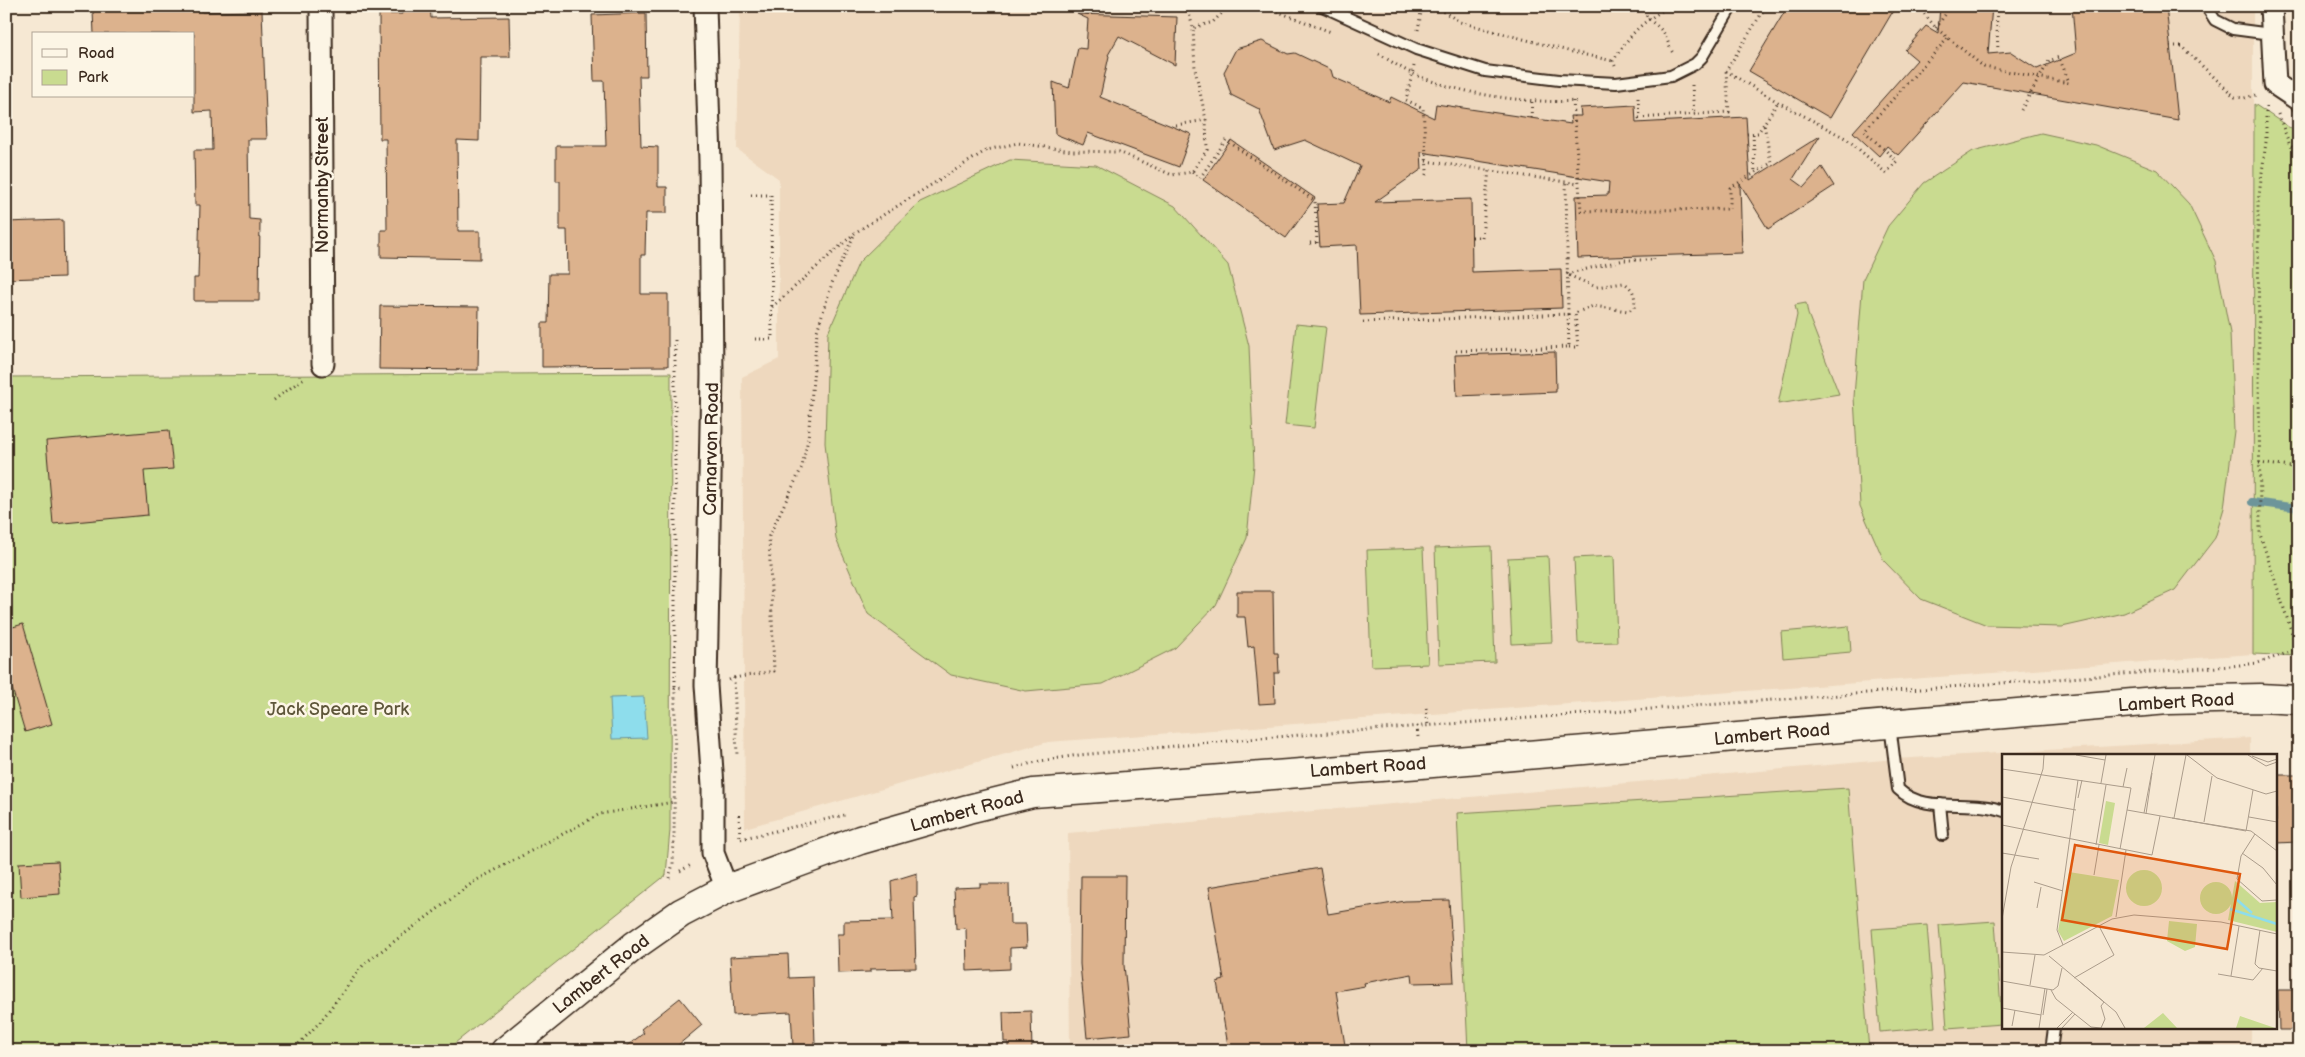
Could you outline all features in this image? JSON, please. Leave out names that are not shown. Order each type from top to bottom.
[{"type":"main road","name":"Lambert Road","points":[[512,1048],[634,946],[681,913],[727,889],[860,840],[968,809],[1033,793],[1437,762],[2168,700],[2260,698],[2299,700]]},
{"type":"street","name":"Normanby Street","points":[[317,369],[321,6]]},
{"type":"street","name":"Carnarvon Road","points":[[705,6],[710,161],[712,375],[706,685],[714,786],[713,853],[727,889]]},
{"type":"street","points":[[2271,6],[2267,89],[2299,100]]},
{"type":"lane","points":[[1322,6],[1416,49],[1485,71],[1559,80],[1616,83],[1671,76],[1695,64],[1702,57],[1732,6]]},
{"type":"lane","points":[[2206,6],[2215,20],[2233,29],[2271,34]]},
{"type":"lane","points":[[1890,724],[1898,789],[1907,798],[1940,804],[1971,805],[2002,811]]},
{"type":"lane","points":[[1940,804],[1943,835]]},
{"type":"lane","points":[[2051,1051],[2054,1030]]},
{"type":"path","points":[[1187,6],[1193,28],[1195,69],[1206,120],[1207,150],[1192,172]]},
{"type":"path","points":[[1193,28],[1213,22],[1229,6]]},
{"type":"path","points":[[1418,29],[1422,6]]},
{"type":"path","points":[[1435,6],[1460,22],[1568,52],[1613,60],[1626,40],[1647,19],[1671,6]]},
{"type":"path","points":[[1642,6],[1647,19],[1664,32],[1669,49],[1675,56]]},
{"type":"path","points":[[1638,98],[1639,118],[1728,112],[1726,71],[1766,6]]},
{"type":"path","points":[[1918,6],[1936,28],[1984,67],[2012,72],[2022,74],[2031,76],[2041,78],[2060,81],[2069,83],[2059,57],[2049,60],[2045,69],[2041,74],[2038,79],[2028,96],[2020,110]]},
{"type":"path","points":[[1936,28],[1947,12],[1947,6]]},
{"type":"path","points":[[1996,6],[1998,51]]},
{"type":"path","points":[[1726,71],[1778,102],[1847,139],[1886,173],[1897,161],[1864,131],[1948,38]]},
{"type":"path","points":[[2170,46],[2181,46],[2235,97],[2244,98],[2267,89]]},
{"type":"path","points":[[1414,65],[1406,100],[1423,108],[1425,178]]},
{"type":"path","points":[[1692,80],[1694,115]]},
{"type":"path","points":[[1531,118],[1532,100]]},
{"type":"path","points":[[1573,101],[1581,211],[1730,209],[1730,188],[1771,163],[1764,124]]},
{"type":"path","points":[[1005,771],[1040,760],[1079,754],[1428,725],[2231,666],[2258,663],[2298,649],[2260,534],[2258,203],[2266,142],[2266,101],[2271,105]]},
{"type":"path","points":[[1747,134],[1758,133],[1778,102]]},
{"type":"path","points":[[2276,109],[2289,143],[2299,157]]},
{"type":"path","points":[[1176,125],[1206,120]]},
{"type":"path","points":[[1753,134],[1755,173]]},
{"type":"path","points":[[772,307],[856,232],[987,150],[1018,143],[1072,151],[1119,152],[1172,175],[1192,172],[1200,178],[1226,140],[1315,201],[1319,242],[1310,242]]},
{"type":"path","points":[[1426,161],[1579,184]]},
{"type":"path","points":[[1472,237],[1482,237],[1489,170]]},
{"type":"path","points":[[1566,182],[1566,274],[1569,347]]},
{"type":"path","points":[[750,195],[771,195],[772,307],[772,339],[751,339]]},
{"type":"path","points":[[734,678],[774,671],[769,536],[802,467],[808,440],[818,331],[832,283],[856,232]]},
{"type":"path","points":[[1566,274],[1624,260],[1654,260],[1654,256]]},
{"type":"path","points":[[1456,351],[1578,347],[1575,313],[1593,306],[1628,311],[1634,308],[1634,294],[1624,283],[1596,287],[1566,274]]},
{"type":"path","points":[[1363,322],[1568,314]]},
{"type":"path","points":[[669,878],[673,864],[674,802],[675,340]]},
{"type":"path","points":[[274,400],[317,369]]},
{"type":"path","points":[[2259,463],[2299,468]]},
{"type":"path","points":[[675,688],[688,688]]},
{"type":"path","points":[[1426,708],[1428,725]]},
{"type":"path","points":[[1417,726],[1418,737]]},
{"type":"path","points":[[292,1051],[320,1022],[364,964],[475,881],[600,814],[674,802]]},
{"type":"path","points":[[740,839],[851,814]]},
{"type":"shaded area","points":[[740,6],[2253,6],[2253,654],[1048,742],[745,828],[742,377],[779,359],[779,179],[737,149]]},
{"type":"shaded area","points":[[2250,738],[2250,754],[2002,754],[2002,1030],[2251,1030],[2251,1051],[1070,1051],[1068,833],[1895,759]]},
{"type":"green space","points":[[2254,104],[2299,134],[2299,656],[2253,654]]},
{"type":"green space","points":[[2041,133],[2096,145],[2157,170],[2189,204],[2216,261],[2230,333],[2234,431],[2224,508],[2215,538],[2175,590],[2124,613],[2062,627],[1987,625],[1921,599],[1884,561],[1860,506],[1854,397],[1863,279],[1888,226],[1924,183],[1973,151]]},
{"type":"green space","points":[[1010,160],[1096,165],[1175,206],[1228,265],[1249,346],[1254,465],[1247,538],[1216,605],[1175,648],[1103,684],[1026,691],[951,675],[868,614],[836,539],[825,443],[828,333],[859,262],[920,202]]},
{"type":"green space","points":[[1806,303],[1808,314],[1839,394],[1778,404],[1797,315],[1795,305]]},
{"type":"green space","points":[[1296,324],[1326,327],[1314,428],[1285,425]]},
{"type":"green space","name":"Jack Speare Park","points":[[671,373],[670,830],[666,875],[445,1051],[6,1051],[6,377]]},
{"type":"green space","points":[[1491,546],[1495,662],[1439,664],[1435,548]]},
{"type":"green space","points":[[1423,548],[1428,664],[1371,666],[1367,550]]},
{"type":"green space","points":[[1548,556],[1552,642],[1512,644],[1508,558]]},
{"type":"green space","points":[[1614,556],[1617,642],[1578,643],[1574,558]]},
{"type":"green space","points":[[1849,626],[1851,652],[1783,658],[1781,632]]},
{"type":"green space","points":[[1848,788],[1869,1051],[1468,1051],[1457,813]]},
{"type":"green space","points":[[1995,921],[2002,1024],[1947,1028],[1939,925]]},
{"type":"green space","points":[[1927,925],[1935,1027],[1880,1032],[1872,929]]},
{"type":"water","points":[[644,697],[647,738],[612,739],[610,698]]},
{"type":"building","points":[[163,6],[202,7],[202,12],[262,11],[267,139],[248,139],[249,219],[260,220],[259,301],[194,301],[194,278],[198,278],[200,205],[195,205],[194,150],[213,150],[212,111],[194,112],[195,32],[94,32],[93,11]]},
{"type":"building","points":[[402,6],[430,6],[431,18],[509,17],[510,57],[480,57],[479,141],[457,140],[458,231],[480,231],[480,259],[381,257],[381,230],[387,230],[386,139],[380,139],[379,14],[402,14]]},
{"type":"building","points":[[1788,6],[1896,6],[1830,118],[1749,71]]},
{"type":"building","points":[[1940,6],[1992,6],[1988,54],[2011,52],[2037,69],[2076,53],[2072,6],[2166,6],[2178,120],[1964,82],[1898,155],[1887,146],[1879,156],[1853,132],[1917,60],[1905,50],[1926,26],[1938,33]]},
{"type":"building","points":[[646,13],[647,76],[639,76],[641,146],[658,147],[658,187],[667,187],[667,213],[646,213],[645,255],[641,255],[641,294],[668,294],[668,366],[542,367],[542,323],[548,323],[549,274],[568,274],[567,230],[560,230],[560,181],[556,181],[556,146],[606,146],[604,81],[594,81],[592,15]]},
{"type":"building","points":[[1077,14],[1177,17],[1175,65],[1119,36],[1108,55],[1100,97],[1191,134],[1179,167],[1088,133],[1083,145],[1055,134],[1053,82],[1069,88],[1078,48],[1086,49],[1088,19]]},
{"type":"building","points":[[1262,41],[1288,54],[1295,53],[1331,70],[1333,77],[1389,102],[1391,97],[1434,118],[1436,104],[1571,124],[1570,116],[1581,116],[1580,108],[1635,105],[1636,123],[1746,117],[1750,180],[1820,136],[1793,179],[1804,187],[1822,167],[1834,186],[1768,229],[1740,184],[1742,253],[1578,258],[1576,196],[1608,195],[1609,182],[1421,152],[1422,169],[1375,202],[1471,199],[1472,272],[1561,269],[1562,308],[1360,315],[1357,245],[1320,247],[1317,204],[1344,203],[1360,166],[1305,140],[1274,150],[1259,109],[1231,95],[1224,72],[1236,49]]},
{"type":"building","points":[[1231,140],[1315,198],[1286,238],[1203,180]]},
{"type":"building","points":[[63,220],[64,277],[6,279],[6,222]]},
{"type":"building","points":[[380,306],[479,307],[478,370],[379,369]]},
{"type":"building","points":[[1555,352],[1556,392],[1457,396],[1455,355]]},
{"type":"building","points":[[169,430],[173,469],[144,471],[148,515],[53,524],[46,441]]},
{"type":"building","points":[[1237,591],[1273,591],[1274,653],[1278,653],[1279,673],[1274,673],[1275,703],[1259,704],[1254,646],[1248,647],[1245,617],[1237,617]]},
{"type":"building","points":[[23,624],[52,724],[25,732],[6,668],[6,629]]},
{"type":"building","points":[[2278,775],[2299,775],[2299,842],[2278,843]]},
{"type":"building","points":[[58,861],[60,894],[21,897],[19,863]]},
{"type":"building","points":[[1320,868],[1328,914],[1405,901],[1449,900],[1454,982],[1413,983],[1412,974],[1364,983],[1365,986],[1336,991],[1346,1051],[1229,1051],[1217,982],[1224,980],[1209,887]]},
{"type":"building","points":[[917,873],[917,896],[914,897],[916,968],[870,969],[870,972],[838,973],[837,934],[844,934],[844,921],[893,920],[891,881]]},
{"type":"building","points":[[1081,876],[1125,876],[1124,965],[1131,1034],[1087,1038],[1080,964]]},
{"type":"building","points":[[980,884],[1009,884],[1010,924],[1026,924],[1027,947],[1010,948],[1010,969],[967,971],[966,928],[956,929],[954,888],[980,887]]},
{"type":"building","points":[[788,954],[789,978],[813,977],[815,1045],[793,1046],[791,1012],[733,1015],[730,957]]},
{"type":"building","points":[[2278,990],[2299,990],[2299,1030],[2279,1030]]},
{"type":"building","points":[[680,998],[702,1025],[671,1051],[620,1051],[644,1033],[641,1029]]},
{"type":"building","points":[[1031,1011],[1032,1051],[1008,1051],[1008,1042],[1004,1042],[1003,1012]]},
{"type":"waterway","points":[[2252,502],[2299,508]]}]
